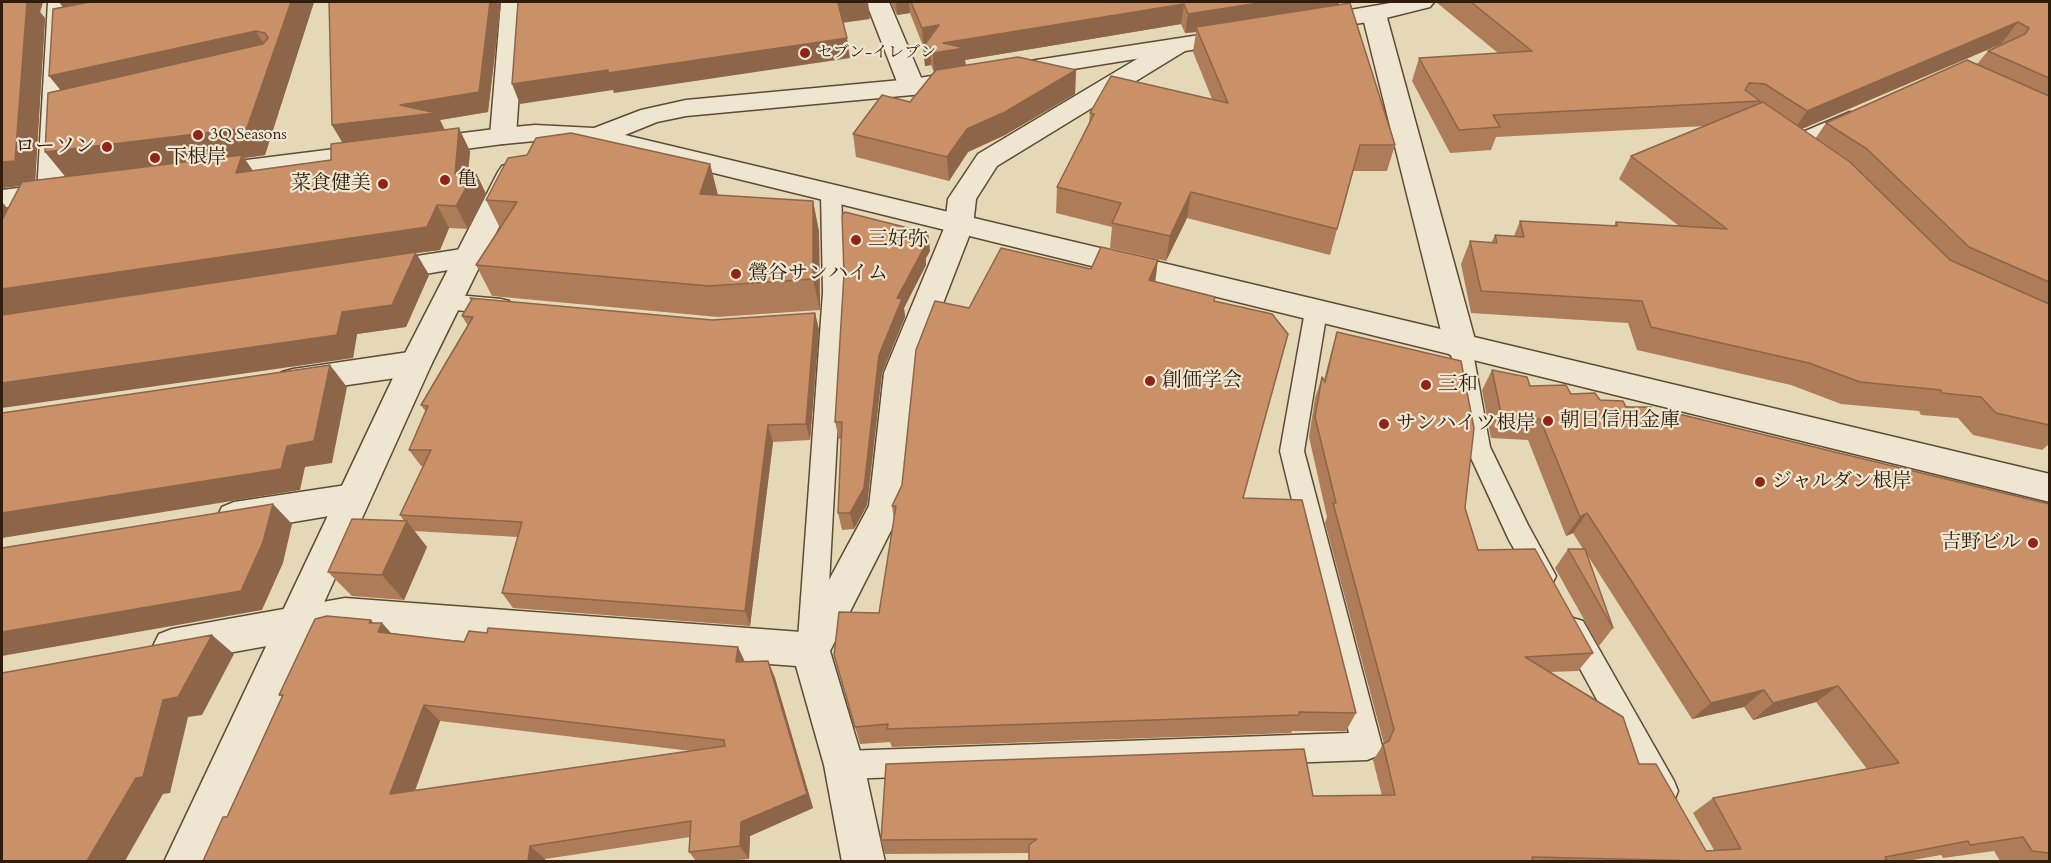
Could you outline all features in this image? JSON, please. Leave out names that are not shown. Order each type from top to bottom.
[{"type":"street","points":[[15,226],[41,194],[66,112],[69,29],[60,2]]},
{"type":"street","points":[[185,861],[297,625],[416,363],[519,159],[513,2]]},
{"type":"street","points":[[877,2],[912,87]]},
{"type":"street","points":[[1292,27],[1422,2]]},
{"type":"street","points":[[1385,8],[1461,347]]},
{"type":"street","points":[[596,136],[650,116],[686,108],[912,87],[1257,33]]},
{"type":"street","points":[[864,861],[844,765],[811,650],[886,507],[900,373],[960,226],[962,199],[987,160],[1176,46]]},
{"type":"street","points":[[182,177],[519,135],[596,136],[2049,488]]},
{"type":"street","points":[[2,199],[87,189]]},
{"type":"street","points":[[352,276],[468,258]]},
{"type":"street","points":[[262,385],[416,363]]},
{"type":"street","points":[[201,523],[353,498]]},
{"type":"street","points":[[143,651],[345,615],[811,650]]},
{"type":"lane","points":[[1773,132],[1800,150],[1865,111]]},
{"type":"lane","points":[[811,650],[821,320],[831,194]]},
{"type":"lane","points":[[446,302],[517,308]]},
{"type":"lane","points":[[844,765],[1367,746],[1292,451],[1316,311]]},
{"type":"lane","points":[[1461,347],[1478,447],[1518,532],[1674,810]]},
{"type":"building","points":[[2,2],[27,2],[15,161],[2,162]]},
{"type":"building","points":[[90,2],[291,2],[247,128],[45,152],[48,93],[263,44],[268,38],[265,33],[256,31],[49,76],[53,9]]},
{"type":"building","points":[[329,2],[490,2],[479,92],[400,105],[436,113],[332,125]]},
{"type":"building","points":[[518,2],[850,2],[838,3],[847,38],[608,73],[608,70],[512,84]]},
{"type":"building","points":[[911,2],[1265,2],[1188,14],[1184,4],[943,43],[965,48],[933,53],[929,46],[923,47],[939,25],[922,28]]},
{"type":"building","points":[[1471,2],[2049,2],[2049,78],[1988,51],[2025,34],[2029,28],[2018,22],[1807,111],[1765,84],[1749,83],[1745,90],[1760,101],[1493,115],[1500,127],[1459,130],[1419,58],[1532,51]]},
{"type":"building","points":[[1350,3],[1395,145],[1360,145],[1337,229],[1191,192],[1170,236],[1112,223],[1121,203],[1057,187],[1094,114],[1090,113],[1111,76],[1228,103],[1196,27]]},
{"type":"building","points":[[1018,57],[1076,70],[1005,112],[967,129],[947,157],[853,134],[882,95],[910,102],[936,70]]},
{"type":"building","points":[[1967,60],[2049,96],[2049,282],[1969,247],[1867,149],[1826,123]]},
{"type":"building","points":[[1763,102],[1850,162],[1950,260],[2049,304],[2049,425],[1996,413],[1981,397],[1942,393],[1941,390],[1860,382],[1809,363],[1651,327],[1642,301],[1481,291],[1470,241],[1497,243],[1495,235],[1524,237],[1520,221],[1617,226],[1616,222],[1727,229],[1631,156]]},
{"type":"building","points":[[459,128],[455,174],[475,171],[456,206],[437,205],[427,227],[2,289],[2,220],[22,182],[242,155],[236,173],[331,160],[331,144]]},
{"type":"building","points":[[571,133],[710,164],[700,194],[813,201],[813,279],[709,286],[476,265],[517,202],[486,200],[508,158],[527,155],[536,138]]},
{"type":"building","points":[[845,212],[928,233],[921,246],[925,246],[897,298],[902,299],[879,355],[864,488],[850,513],[838,513],[842,422],[835,422],[844,274],[842,215]]},
{"type":"building","points":[[1101,247],[1158,260],[1149,280],[1215,297],[1214,301],[1272,314],[1288,334],[1243,498],[1302,500],[1356,713],[1299,712],[1299,715],[887,729],[888,724],[855,727],[834,655],[839,612],[879,613],[896,506],[892,506],[902,485],[916,350],[935,301],[969,308],[1001,248],[1091,269]]},
{"type":"building","points":[[416,252],[392,305],[342,312],[337,335],[2,383],[2,315]]},
{"type":"building","points":[[470,298],[712,320],[815,313],[806,424],[768,425],[745,611],[502,593],[522,522],[400,515],[431,450],[409,450],[428,406],[421,405],[473,317],[462,316],[472,299]]},
{"type":"building","points":[[1337,332],[1461,361],[1474,428],[1465,508],[1478,550],[1535,549],[1593,653],[1525,657],[1623,717],[1639,764],[1656,764],[1706,851],[1741,849],[1713,798],[1899,763],[1838,686],[1773,703],[1764,690],[1711,703],[1587,513],[1580,517],[1540,419],[1502,418],[1492,370],[1527,377],[1530,386],[1566,385],[1571,394],[1595,393],[1600,400],[1623,401],[1626,407],[1651,407],[1654,414],[1683,415],[2049,504],[2049,853],[2032,851],[2023,837],[1970,845],[1968,841],[1885,857],[1887,860],[1881,861],[1702,861],[1532,857],[1533,861],[1029,861],[1029,845],[1037,839],[881,840],[886,764],[1304,749],[1313,796],[1395,795],[1383,744],[1389,741],[1394,729],[1333,503],[1336,503],[1315,417],[1322,377],[1325,382]]},
{"type":"building","points":[[330,365],[314,441],[287,446],[281,469],[2,513],[2,413]]},
{"type":"building","points":[[273,504],[263,542],[241,591],[2,632],[2,548]]},
{"type":"building","points":[[352,519],[407,521],[382,575],[328,572]]},
{"type":"building","points":[[1568,549],[1585,549],[1613,628]]},
{"type":"building","points":[[327,616],[371,620],[369,623],[382,623],[378,632],[464,642],[469,631],[487,633],[488,628],[738,647],[736,662],[768,661],[807,794],[741,822],[740,846],[689,852],[691,821],[530,846],[528,861],[203,861],[223,817],[227,817],[283,695],[279,695],[315,619]],"holes":[[[424,705],[724,740],[725,746],[390,794]]]},
{"type":"building","points":[[212,635],[178,697],[163,700],[143,777],[136,778],[87,861],[2,861],[2,673]]},
{"type":"place","name":"セブン-イレブン","points":[[805,53]]},
{"type":"place","name":"3Q Seasons","points":[[198,135]]},
{"type":"place","name":"ローソン","points":[[107,147]]},
{"type":"place","name":"下根岸","points":[[155,158]]},
{"type":"place","name":"亀","points":[[445,180]]},
{"type":"place","name":"菜食健美","points":[[383,184]]},
{"type":"place","name":"三好弥","points":[[856,240]]},
{"type":"place","name":"鶯谷サンハイム","points":[[736,274]]},
{"type":"place","name":"創価学会","points":[[1150,381]]},
{"type":"place","name":"三和","points":[[1426,385]]},
{"type":"place","name":"朝日信用金庫","points":[[1548,421]]},
{"type":"place","name":"サンハイツ根岸","points":[[1384,424]]},
{"type":"place","name":"ジャルダン根岸","points":[[1760,482]]},
{"type":"place","name":"吉野ビル","points":[[2033,543]]}]
